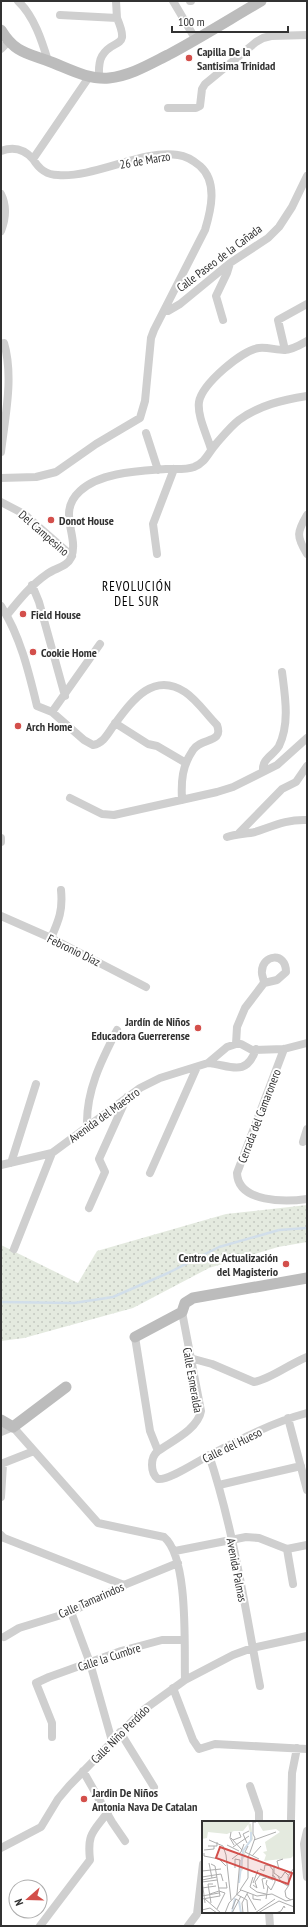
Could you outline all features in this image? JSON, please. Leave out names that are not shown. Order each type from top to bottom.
[{"type":"street","points":[[18,1],[32,22],[43,45],[48,61]]},
{"type":"street","points":[[33,159],[94,77],[102,56],[122,40],[123,34],[117,18],[116,1]]},
{"type":"street","points":[[173,1],[196,40]]},
{"type":"street","points":[[1,30],[5,45],[94,77],[109,78],[124,75],[142,68],[196,40],[261,1]]},
{"type":"street","points":[[60,15],[117,18]]},
{"type":"street","points":[[168,108],[196,108],[200,106],[202,89],[205,84],[263,38],[307,35]]},
{"type":"street","name":"26 de Marzo","points":[[1,151],[19,149],[26,152],[45,172],[57,175],[75,174],[164,155],[179,155],[192,160],[204,170],[211,187],[210,215],[205,230],[151,338],[145,401],[140,418],[96,444],[56,472],[36,477],[1,478]]},
{"type":"street","name":"Calle Paseo de la Cañada","points":[[164,311],[168,311],[180,304],[230,263],[257,246],[279,227],[292,207],[307,176]]},
{"type":"street","points":[[1,194],[6,211],[5,221],[1,231]]},
{"type":"street","points":[[223,320],[216,296],[230,263]]},
{"type":"street","points":[[285,350],[278,320],[307,304]]},
{"type":"street","points":[[1,452],[8,374],[7,355],[2,342]]},
{"type":"street","points":[[211,449],[200,410],[199,401],[202,393],[231,363],[242,354],[260,348],[285,350],[307,342]]},
{"type":"street","points":[[72,556],[68,513],[70,504],[81,490],[111,476],[131,472],[191,468],[199,465],[206,459],[211,449],[238,420],[257,410],[284,399],[307,396]]},
{"type":"street","points":[[146,433],[158,470]]},
{"type":"street","points":[[157,554],[153,524],[174,469]]},
{"type":"street","name":"Del Campesino","points":[[1,502],[24,514],[72,556],[68,563],[49,572],[32,585],[7,615]]},
{"type":"street","points":[[307,514],[298,532],[307,554]]},
{"type":"street","points":[[32,585],[39,602],[65,696]]},
{"type":"street","points":[[1,606],[7,615],[19,643],[37,706],[52,712],[84,740],[93,745],[103,740],[115,723],[146,689],[164,685],[174,686],[186,692],[217,725],[219,731],[218,735],[194,748],[186,762],[181,777],[182,800]]},
{"type":"street","points":[[52,712],[65,696],[100,644]]},
{"type":"street","points":[[263,771],[265,761],[278,747],[286,715],[282,672]]},
{"type":"street","points":[[115,723],[148,744],[157,746],[186,762]]},
{"type":"street","points":[[70,798],[102,814],[114,815],[182,800],[233,787],[277,765],[307,738]]},
{"type":"street","points":[[239,833],[282,790],[296,782],[307,766]]},
{"type":"street","points":[[227,837],[239,833],[253,832],[287,821],[307,820]]},
{"type":"street","points":[[51,938],[62,911],[61,890]]},
{"type":"street","name":"Febronio Díaz","points":[[1,916],[51,938],[146,986]]},
{"type":"street","points":[[264,983],[245,1008],[240,1018],[236,1044],[256,1050],[284,1049],[307,1043]]},
{"type":"street","points":[[87,1126],[86,1109],[90,1094],[101,1062],[117,1030]]},
{"type":"street","name":"Avenida del Maestro","points":[[1,1165],[52,1153],[140,1088],[160,1078],[208,1063],[227,1047],[236,1044]]},
{"type":"street","name":"Cerrada del Camaronero","points":[[284,1049],[237,1173],[237,1179],[240,1185],[258,1197],[275,1201],[307,1199]]},
{"type":"street","name":"Avenida del Maestro","points":[[208,1063],[237,1068],[244,1066],[252,1060],[256,1050]]},
{"type":"street","points":[[150,1173],[197,1067]]},
{"type":"street","points":[[11,1163],[36,1084]]},
{"type":"street","points":[[89,1208],[105,1172],[100,1159],[128,1097]]},
{"type":"street","points":[[303,1142],[307,1129]]},
{"type":"street","points":[[14,1249],[52,1153]]},
{"type":"street","points":[[158,1451],[150,1431],[135,1337],[182,1312],[185,1303],[194,1298],[307,1278]]},
{"type":"street","name":"Calle Esmeralda","points":[[158,1451],[194,1425],[200,1418],[201,1411],[182,1312]]},
{"type":"street","points":[[190,1358],[212,1364],[254,1382],[260,1381],[292,1363],[307,1357]]},
{"type":"street","points":[[66,1387],[5,1425],[34,1451],[98,1523],[164,1537],[170,1542],[175,1551],[183,1589],[185,1680]]},
{"type":"street","name":"Calle del Hueso","points":[[158,1451],[153,1455],[152,1460],[154,1474],[158,1479],[166,1478],[209,1455],[288,1418],[307,1413]]},
{"type":"street","points":[[288,1418],[300,1466],[305,1476],[307,1490]]},
{"type":"street","points":[[1,1497],[2,1464],[34,1451]]},
{"type":"street","name":"Avenida Palmas","points":[[209,1455],[219,1485],[260,1686]]},
{"type":"street","points":[[219,1485],[300,1466]]},
{"type":"street","points":[[1,1535],[12,1541],[124,1585]]},
{"type":"street","points":[[175,1551],[246,1537],[259,1538],[287,1550],[307,1545]]},
{"type":"street","points":[[287,1550],[294,1584]]},
{"type":"street","name":"Calle Tamarindos","points":[[4,1637],[19,1628],[71,1612],[124,1585],[178,1563]]},
{"type":"street","points":[[71,1612],[90,1663],[112,1741]]},
{"type":"street","name":"Calle Niño Perdido","points":[[1,1848],[41,1827],[58,1798],[120,1732],[142,1711],[173,1688],[185,1680],[233,1655],[252,1648],[307,1636]]},
{"type":"street","name":"Calle la Cumbre","points":[[52,1737],[52,1723],[36,1683],[121,1651],[162,1640],[184,1640]]},
{"type":"street","points":[[173,1688],[193,1740],[199,1749],[215,1744],[307,1749]]},
{"type":"street","points":[[120,1732],[154,1787]]},
{"type":"street","points":[[291,1818],[292,1773],[297,1748]]},
{"type":"street","points":[[83,1771],[108,1812],[112,1822],[125,1841]]},
{"type":"street","points":[[250,1786],[259,1812],[259,1821]]},
{"type":"street","points":[[40,1926],[90,1860],[88,1844],[91,1834],[108,1812]]},
{"type":"street","points":[[307,1831],[304,1844],[307,1877]]},
{"type":"street","points":[[188,1926],[197,1914],[202,1872]]},
{"type":"street","points":[[269,1913],[270,1926]]},
{"type":"shaded area","points":[[307,1205],[307,1242],[278,1247],[209,1268],[133,1308],[24,1338],[1,1341],[1,1245],[78,1283],[97,1251],[226,1214]]},
{"type":"waterway","points":[[1,1302],[74,1303],[113,1297],[168,1273],[219,1247],[279,1230],[307,1228]]},
{"type":"place","name":"Capilla De la Santisima Trinidad","points":[[189,58]]},
{"type":"place","name":"Donot House","points":[[51,520]]},
{"type":"place","name":"Field House","points":[[23,614]]},
{"type":"place","name":"Cookie Home","points":[[33,652]]},
{"type":"place","name":"Arch Home","points":[[18,726]]},
{"type":"place","name":"Jardín de Niños Educadora Guerrerense","points":[[198,1028]]},
{"type":"place","name":"Centro de Actualización del Magisterio","points":[[286,1264]]},
{"type":"place","name":"Jardin De Niños Antonia Nava De Catalan","points":[[84,1799]]},
{"type":"district","name":"REVOLUCIÓN DEL SUR","points":[[137,594]]}]
